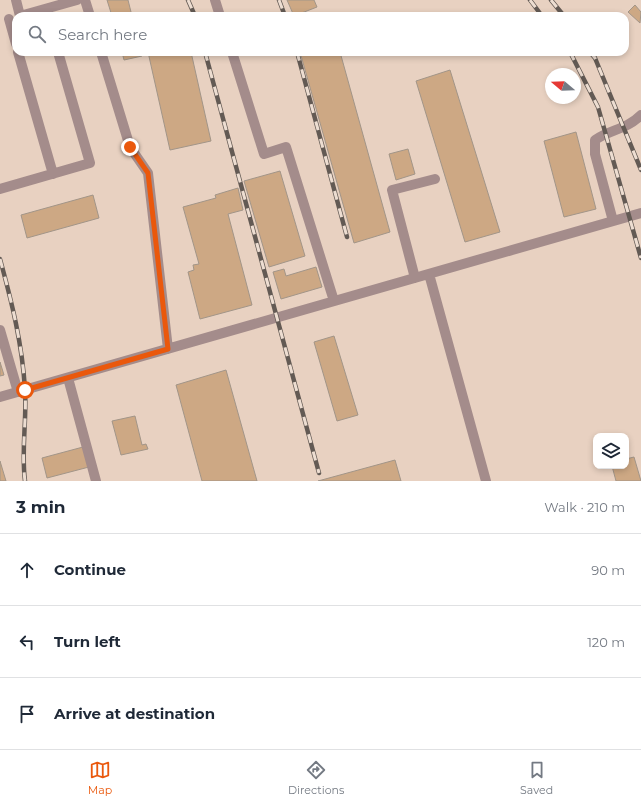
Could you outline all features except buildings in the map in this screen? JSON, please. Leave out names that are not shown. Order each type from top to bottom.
[{"type":"lane","points":[[16,0],[19,12]]},
{"type":"lane","points":[[47,12],[77,0]]},
{"type":"lane","points":[[85,0],[89,12]]},
{"type":"lane","points":[[215,0],[219,12]]},
{"type":"lane","points":[[8,19],[12,32]]},
{"type":"lane","points":[[19,56],[53,174]]},
{"type":"lane","points":[[0,189],[90,163],[59,56]]},
{"type":"lane","points":[[102,56],[130,147],[148,173],[168,349]]},
{"type":"lane","points":[[233,56],[264,154],[286,146],[334,301]]},
{"type":"lane","points":[[613,220],[594,154],[595,140],[602,135],[628,126],[641,115]]},
{"type":"lane","points":[[415,278],[392,190],[435,179]]},
{"type":"lane","points":[[0,397],[641,212]]},
{"type":"lane","points":[[429,274],[486,481]]},
{"type":"lane","points":[[0,330],[18,392]]},
{"type":"lane","points":[[68,378],[96,481]]},
{"type":"shaded area","points":[[0,0],[641,0],[641,481],[0,481]]},
{"type":"railway","points":[[188,0],[193,12]]},
{"type":"railway","points":[[279,0],[284,12]]},
{"type":"railway","points":[[530,0],[539,12]]},
{"type":"railway","points":[[551,0],[561,12]]},
{"type":"railway","points":[[206,56],[319,473]]},
{"type":"railway","points":[[298,56],[347,237]]},
{"type":"railway","points":[[572,56],[598,107],[641,258]]},
{"type":"railway","points":[[593,56],[641,170]]},
{"type":"railway","points":[[0,259],[16,323],[24,372],[25,481]]},
{"type":"route","points":[[25,390],[168,349],[148,173],[130,147]]}]
